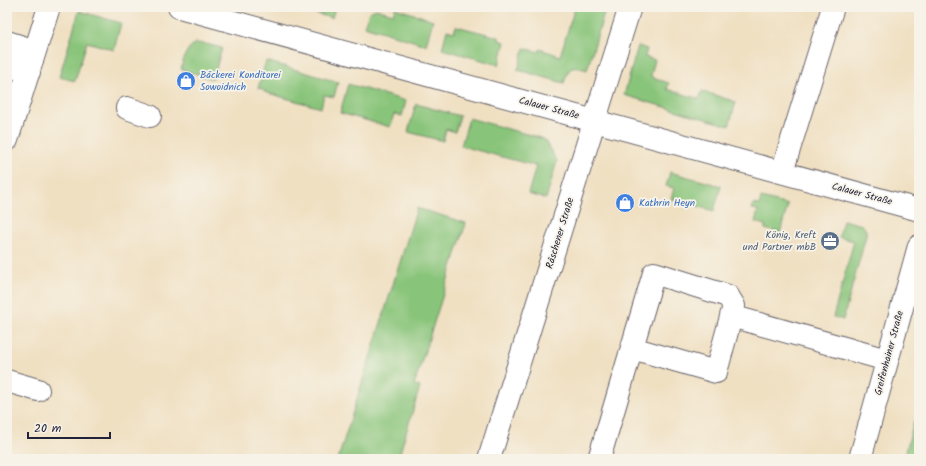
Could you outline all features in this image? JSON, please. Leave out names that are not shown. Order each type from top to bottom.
[{"type":"street","points":[[7,140],[49,7]]},
{"type":"street","name":"Calauer Straße","points":[[179,7],[919,210]]},
{"type":"street","name":"Räschener Straße","points":[[489,459],[630,7]]},
{"type":"street","points":[[782,172],[833,7]]},
{"type":"street","points":[[7,42],[35,51]]},
{"type":"street","points":[[7,65],[28,72]]},
{"type":"street","points":[[126,108],[150,116]]},
{"type":"street","name":"Greifenhainer Straße","points":[[860,459],[919,246]]},
{"type":"street","points":[[599,459],[654,273],[728,296],[734,306],[716,372],[632,348]]},
{"type":"street","points":[[731,316],[887,360]]},
{"type":"street","points":[[7,381],[38,390]]},
{"type":"green space","points":[[291,7],[335,7],[332,18]]},
{"type":"green space","points":[[575,7],[606,7],[587,70],[577,68],[571,69],[567,74],[564,83],[518,70],[524,48],[539,52],[540,49],[560,56]]},
{"type":"green space","points":[[395,8],[433,20],[426,45],[364,26],[369,12],[376,9],[393,14]]},
{"type":"green space","points":[[79,11],[121,23],[114,50],[87,42],[75,81],[59,77]]},
{"type":"green space","points":[[456,26],[499,37],[499,40],[505,42],[499,65],[442,49],[447,30],[454,32]]},
{"type":"green space","points":[[196,43],[222,48],[213,79],[181,69],[187,51]]},
{"type":"green space","points":[[638,46],[647,49],[645,57],[655,60],[651,75],[653,78],[669,83],[667,89],[699,99],[702,91],[736,102],[729,126],[624,95]]},
{"type":"green space","points":[[266,61],[338,82],[334,97],[324,95],[321,108],[264,92],[264,90],[258,88]]},
{"type":"green space","points":[[348,84],[406,101],[402,116],[394,114],[390,127],[340,113]]},
{"type":"green space","points":[[416,104],[460,116],[455,132],[446,129],[443,141],[408,132]]},
{"type":"green space","points":[[469,118],[544,139],[557,161],[546,199],[528,194],[536,166],[461,146]]},
{"type":"green space","points":[[670,172],[721,186],[714,211],[671,199],[674,188],[666,186]]},
{"type":"green space","points":[[761,198],[788,205],[780,233],[765,229],[765,225],[755,222],[758,210],[752,209],[753,204],[759,205]]},
{"type":"green space","points":[[417,208],[466,223],[414,385],[420,387],[398,459],[338,459]]},
{"type":"green space","points":[[843,220],[862,225],[866,230],[866,236],[843,320],[833,317],[854,241],[839,237]]},
{"type":"green space","points":[[914,421],[919,423],[919,459],[904,459]]},
{"type":"place","name":"Bäckerei Konditorei Sowoidnich","points":[[186,81]]},
{"type":"place","name":"Kathrin Heyn","points":[[625,203]]},
{"type":"place","name":"König, Kreft und Partner mbB","points":[[830,241]]}]
